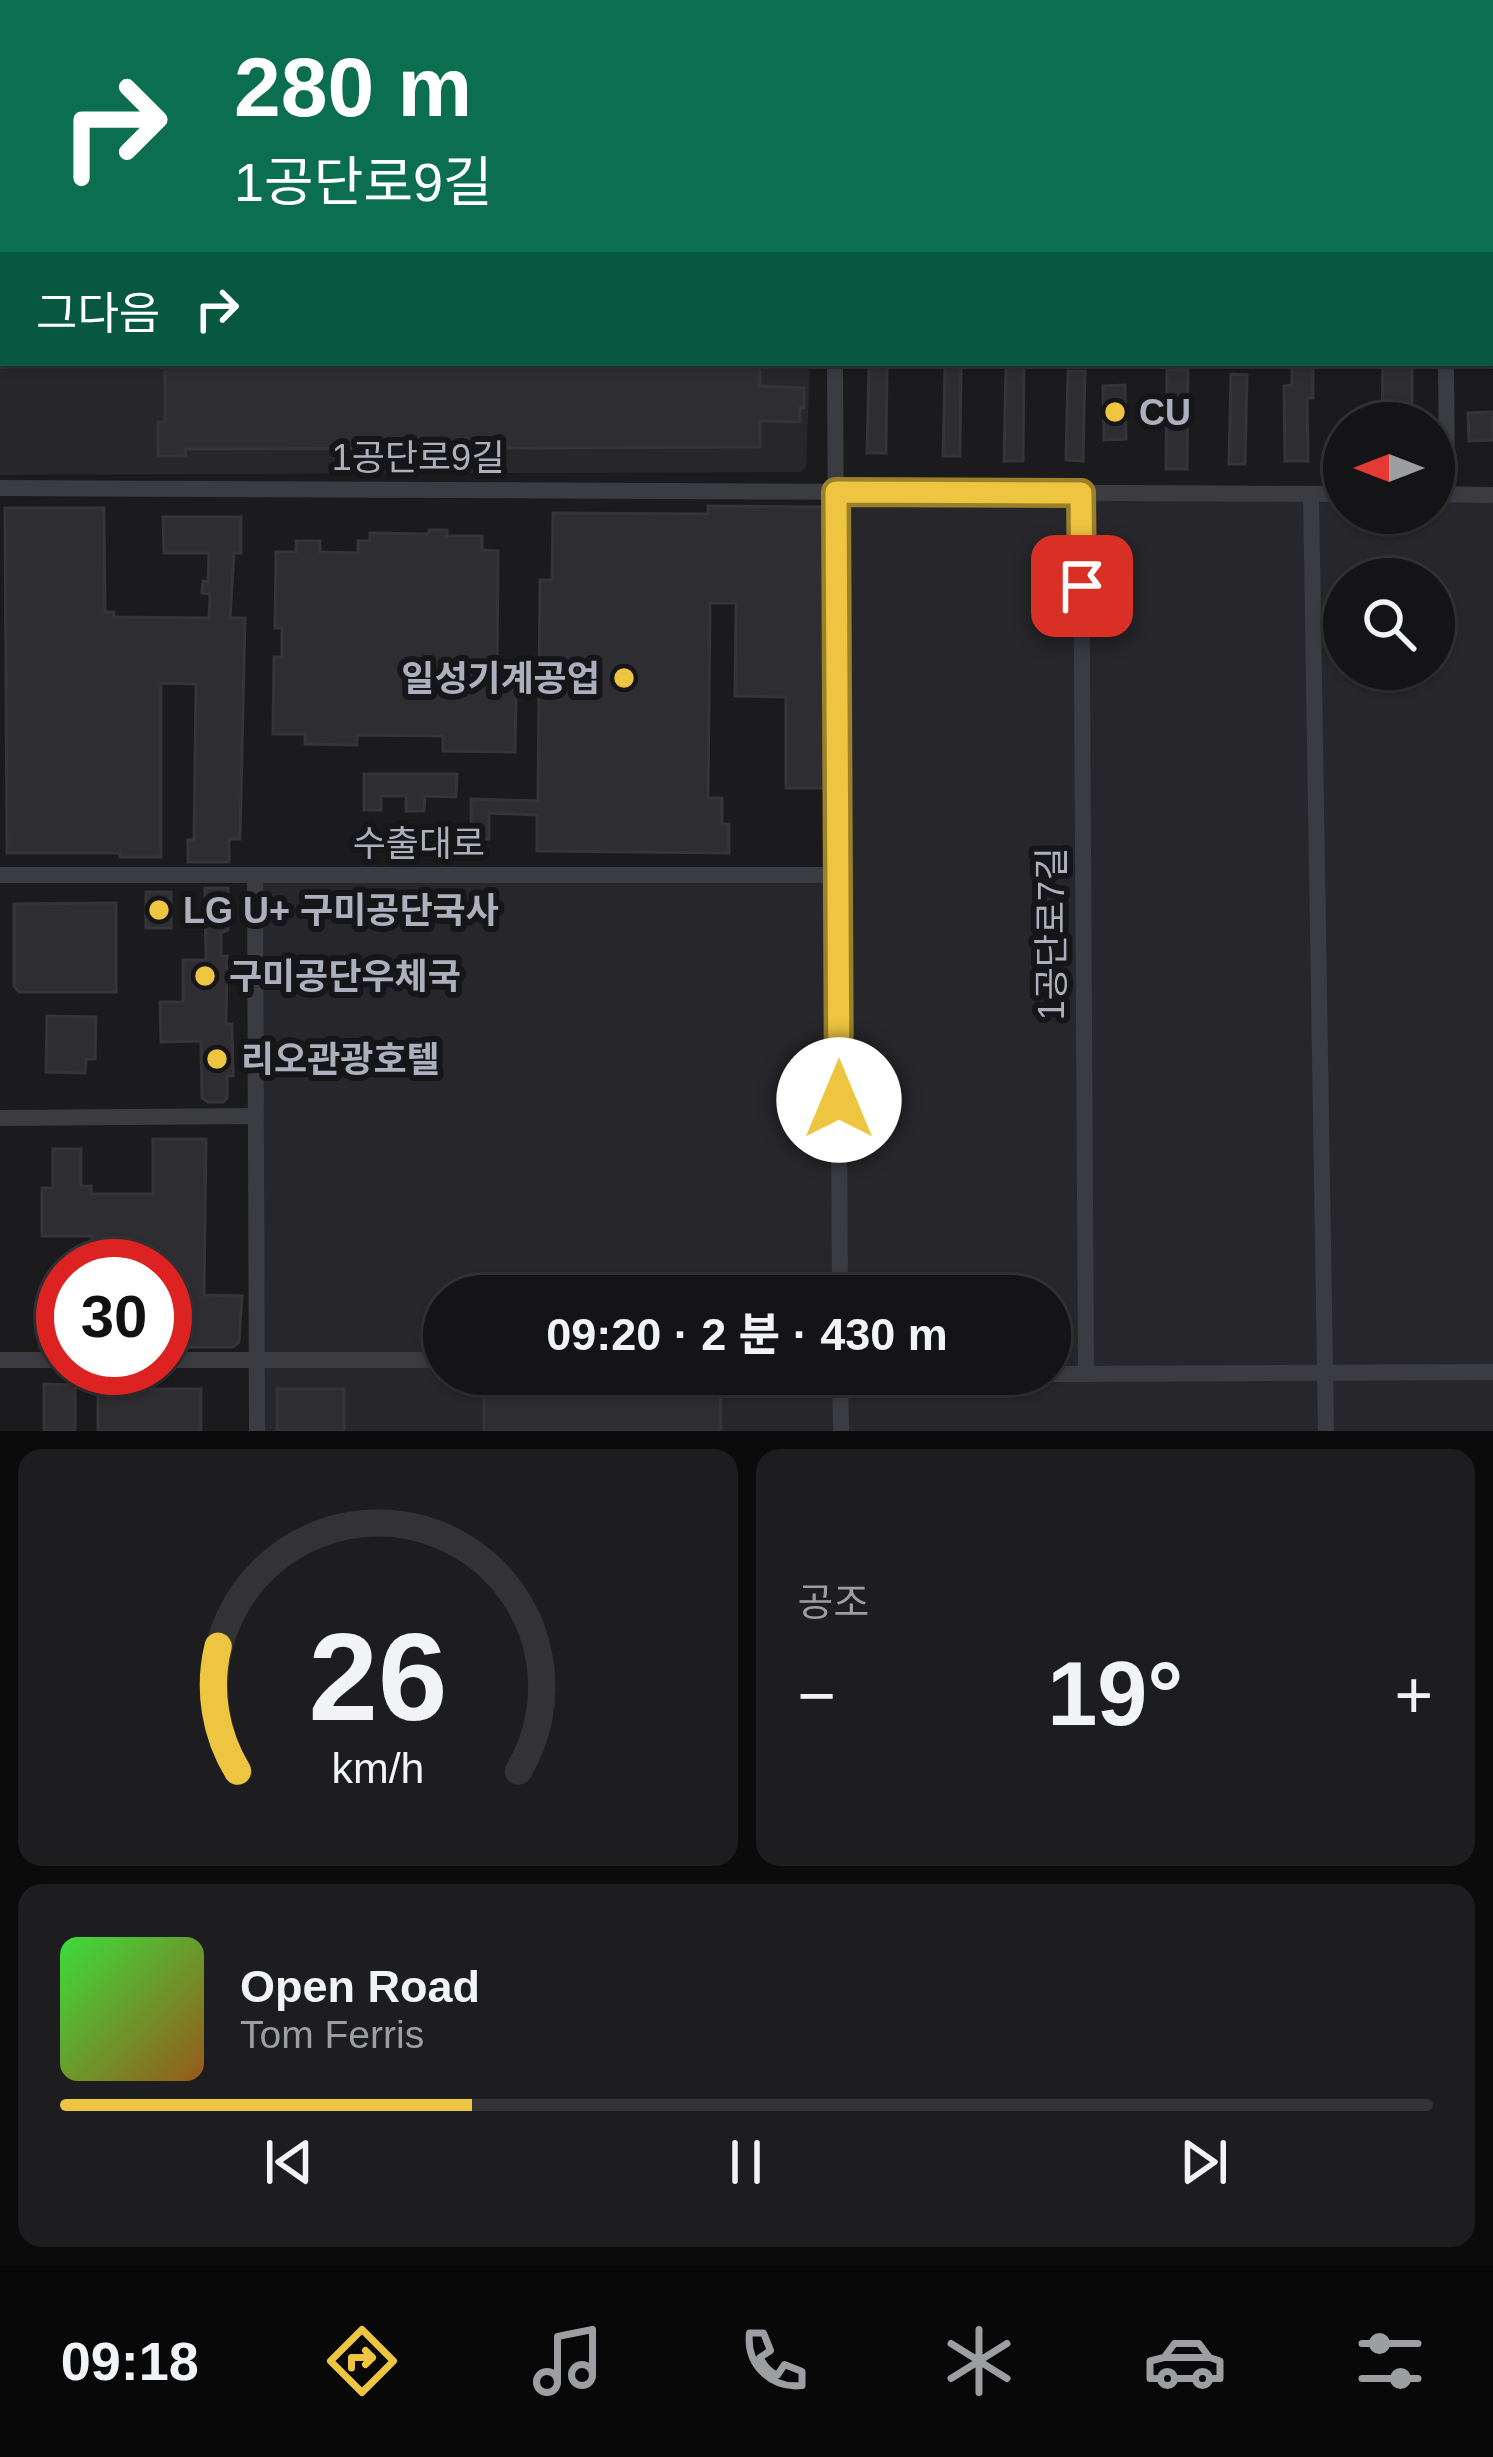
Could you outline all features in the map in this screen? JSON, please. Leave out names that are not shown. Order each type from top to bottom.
[{"type":"street","points":[[836,366],[840,1275]]},
{"type":"street","points":[[1445,402],[1446,366]]},
{"type":"street","name":"1공단로9길","points":[[0,488],[1323,494]]},
{"type":"street","name":"1공단로7길","points":[[1081,493],[1086,1374]]},
{"type":"street","points":[[1310,494],[1326,1431]]},
{"type":"street","points":[[1455,495],[1493,495]]},
{"type":"street","name":"수출대로","points":[[0,875],[838,875]]},
{"type":"street","points":[[255,876],[257,1431]]},
{"type":"street","points":[[0,1118],[256,1116]]},
{"type":"street","points":[[0,1360],[36,1360]]},
{"type":"street","points":[[192,1360],[423,1360]]},
{"type":"street","points":[[1071,1374],[1493,1372]]},
{"type":"street","points":[[840,1395],[841,1431]]},
{"type":"shaded area","points":[[0,366],[810,366],[806,468],[801,472],[0,475]]},
{"type":"shaded area","points":[[836,492],[1323,494],[1323,534],[1455,534],[1455,494],[1493,495],[1493,1431],[257,1431],[255,876],[838,875]]},
{"type":"building","points":[[165,366],[760,366],[760,386],[804,388],[800,422],[760,421],[760,447],[185,449],[186,456],[158,456],[158,422],[165,422]]},
{"type":"building","points":[[869,366],[887,366],[886,453],[867,453]]},
{"type":"building","points":[[1006,366],[1024,366],[1023,461],[1004,461]]},
{"type":"building","points":[[1292,366],[1313,366],[1313,398],[1307,398],[1308,461],[1285,461],[1284,386],[1292,385]]},
{"type":"building","points":[[1383,366],[1412,366],[1412,402],[1382,402]]},
{"type":"building","points":[[945,367],[961,367],[960,456],[943,456]]},
{"type":"building","points":[[1167,370],[1188,370],[1187,469],[1166,469]]},
{"type":"building","points":[[1068,371],[1085,371],[1083,461],[1066,460]]},
{"type":"building","points":[[1231,374],[1247,375],[1245,464],[1229,464]]},
{"type":"building","name":"CU","points":[[1125,385],[1126,439],[1104,440],[1103,386]]},
{"type":"building","points":[[1493,412],[1493,440],[1469,441],[1468,413]]},
{"type":"building","name":"일성기계공업","points":[[708,506],[823,507],[825,788],[786,788],[786,697],[735,696],[736,603],[710,603],[708,798],[722,798],[722,824],[729,824],[729,853],[537,851],[537,815],[489,813],[489,839],[471,839],[471,799],[538,801],[540,580],[552,580],[553,513],[708,514]]},
{"type":"building","points":[[5,508],[104,508],[105,612],[114,612],[114,617],[209,618],[210,594],[202,593],[203,581],[208,582],[209,553],[164,553],[163,517],[241,517],[241,553],[234,553],[230,618],[245,618],[240,839],[229,839],[229,862],[188,862],[188,840],[194,840],[196,684],[161,683],[161,857],[7,853]]},
{"type":"building","points":[[429,530],[447,530],[447,536],[482,536],[482,550],[498,551],[497,674],[511,674],[511,689],[516,689],[515,752],[443,751],[443,736],[357,735],[357,745],[305,744],[305,734],[273,734],[274,657],[282,657],[282,628],[275,628],[276,552],[296,552],[296,541],[320,541],[320,552],[358,553],[358,541],[370,541],[370,533],[429,534]]},
{"type":"building","points":[[364,774],[457,774],[456,797],[425,796],[424,811],[406,811],[406,796],[381,796],[381,810],[364,810]]},
{"type":"building","points":[[205,888],[228,888],[228,930],[221,933],[221,956],[227,956],[226,1024],[232,1024],[233,1076],[227,1076],[223,1102],[202,1098],[201,1041],[161,1042],[160,1002],[183,1002],[183,960],[206,960]]},
{"type":"building","name":"LG U+ 구미공단국사","points":[[146,892],[171,892],[171,928],[146,928]]},
{"type":"building","points":[[116,903],[116,992],[19,992],[14,986],[14,904]]},
{"type":"building","points":[[47,1016],[96,1017],[95,1059],[86,1059],[85,1073],[46,1072]]},
{"type":"building","points":[[153,1139],[206,1139],[204,1295],[242,1296],[239,1342],[233,1347],[192,1347],[192,1239],[42,1236],[42,1188],[53,1188],[53,1149],[81,1149],[81,1186],[91,1186],[91,1194],[153,1194]]},
{"type":"building","points":[[192,1389],[201,1389],[201,1431],[98,1431],[98,1395],[192,1395]]},
{"type":"building","points":[[277,1389],[344,1389],[344,1431],[277,1431]]},
{"type":"building","points":[[44,1395],[75,1395],[75,1431],[44,1431]]},
{"type":"building","points":[[484,1395],[720,1395],[721,1431],[484,1431]]},
{"type":"place","name":"CU","points":[[1115,412]]},
{"type":"place","name":"일성기계공업","points":[[624,678]]},
{"type":"place","name":"LG U+ 구미공단국사","points":[[159,910]]},
{"type":"place","name":"구미공단우체국","points":[[205,976]]},
{"type":"place","name":"리오관광호텔","points":[[217,1059]]},
{"type":"route","points":[[839,1100],[836,492],[1081,493],[1082,586]]}]
